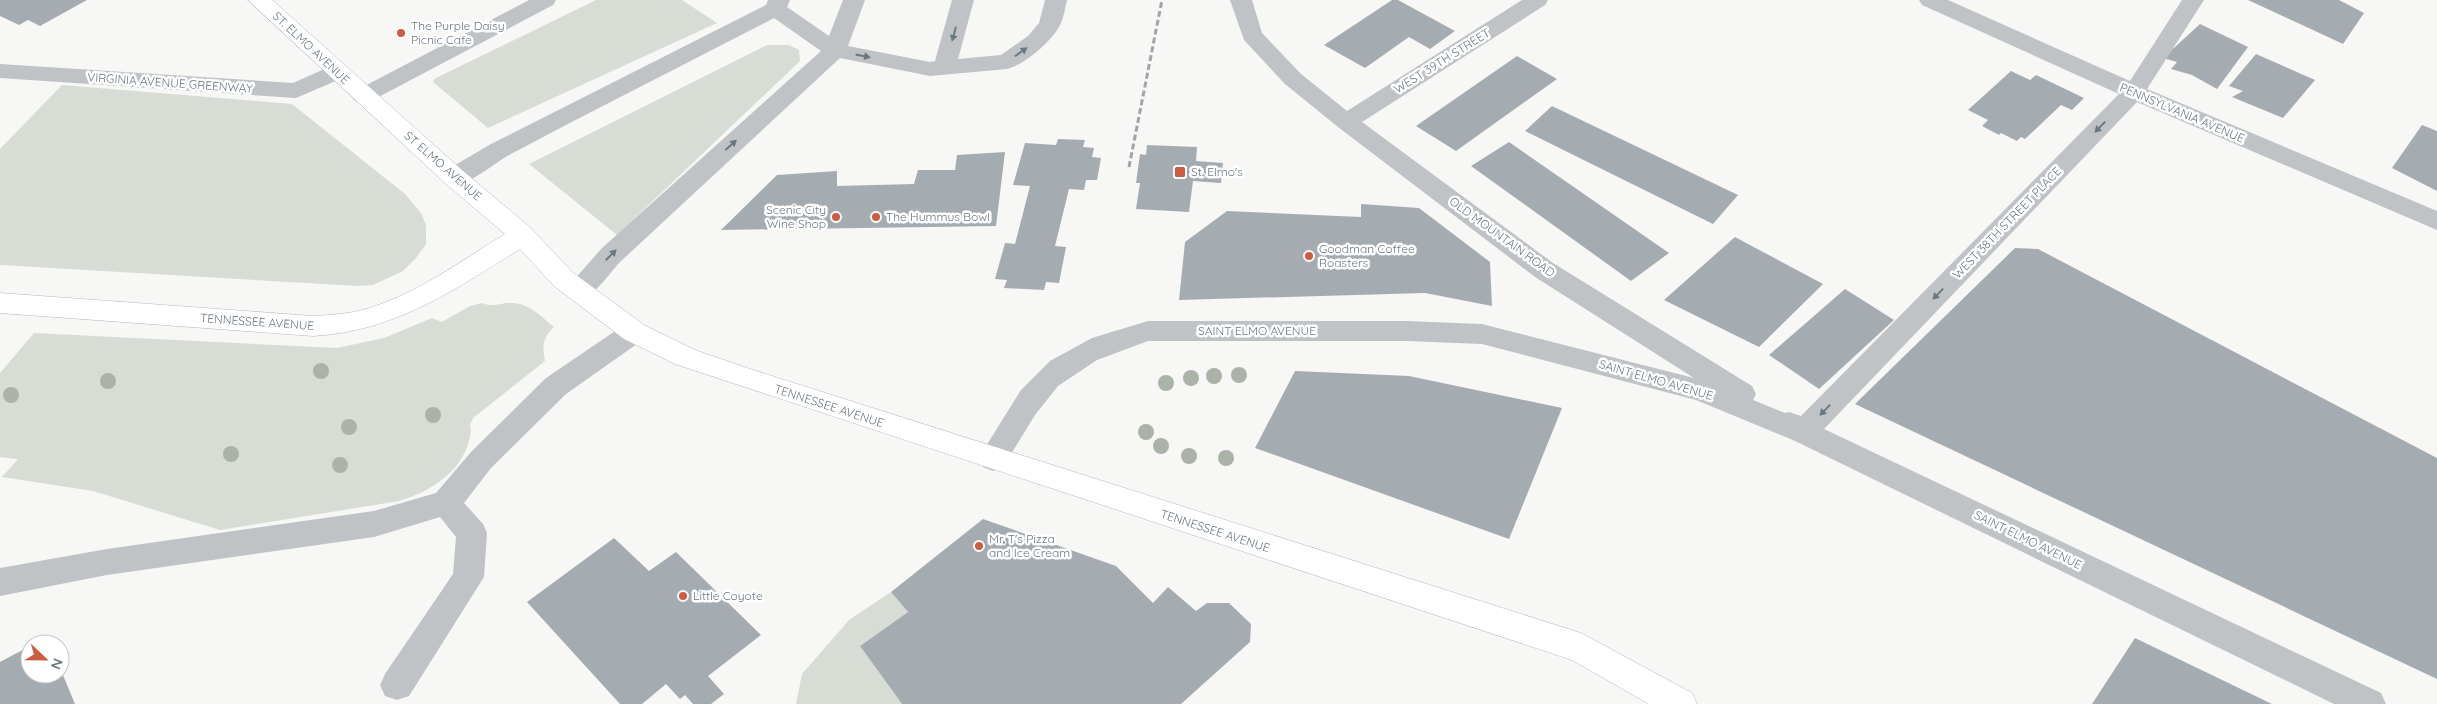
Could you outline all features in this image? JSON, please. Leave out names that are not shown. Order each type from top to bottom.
[{"type":"main road","name":"ST. ELMO AVENUE","points":[[259,0],[363,96]]},
{"type":"main road","name":"ST ELMO AVENUE","points":[[363,96],[523,236]]},
{"type":"main road","name":"TENNESSEE AVENUE","points":[[0,303],[313,326],[343,324],[370,318],[404,304],[523,236],[563,280],[634,332],[685,357],[993,459],[1581,648],[1680,704]]},
{"type":"street","points":[[363,96],[544,0]]},
{"type":"street","points":[[578,290],[611,255],[835,50],[854,0]]},
{"type":"street","points":[[944,68],[963,0]]},
{"type":"street","points":[[454,177],[499,150],[777,5],[835,50],[930,69],[1007,62],[1036,41],[1050,24],[1056,0]]},
{"type":"street","name":"OLD MOUNTAIN ROAD","points":[[1241,0],[1252,35],[1293,79],[1346,122],[1544,270],[1803,432]]},
{"type":"street","name":"WEST 39TH STREET","points":[[1346,122],[1538,0]]},
{"type":"street","name":"PENNSYLVANIA AVENUE","points":[[1930,0],[2134,92],[2437,221]]},
{"type":"street","name":"WEST 38TH STREET PLACE","points":[[1803,432],[2134,92],[2193,0]]},
{"type":"street","name":"VIRGINIA AVENUE GREENWAY","points":[[0,71],[296,91],[337,72]]},
{"type":"street","name":"SAINT ELMO AVENUE","points":[[993,459],[1037,390],[1070,361],[1110,341],[1148,331],[1406,331],[1482,334],[1604,364],[1702,391],[1803,432],[2370,704]]},
{"type":"street","points":[[0,582],[107,562],[374,524],[446,503],[481,460],[556,386],[634,332]]},
{"type":"street","points":[[397,684],[468,577],[472,533],[446,503]]},
{"type":"shaded area","points":[[596,0],[682,0],[717,23],[488,128],[433,82],[434,79]]},
{"type":"shaded area","points":[[767,45],[789,45],[799,50],[800,61],[617,235],[529,164]]},
{"type":"shaded area","points":[[62,85],[292,104],[405,194],[421,213],[426,225],[426,244],[403,271],[373,285],[357,286],[0,265],[0,149]]},
{"type":"shaded area","points":[[482,303],[490,305],[513,303],[525,306],[554,327],[544,342],[545,361],[473,418],[470,425],[470,437],[464,455],[450,473],[431,487],[399,501],[220,530],[93,491],[2,477],[18,459],[0,457],[0,373],[34,333],[337,348],[384,338],[432,318],[442,322],[470,306]]},
{"type":"shaded area","points":[[891,592],[908,612],[860,646],[902,704],[796,704],[802,674],[849,620]]},
{"type":"building","points":[[0,0],[87,0],[40,26],[28,20],[19,25],[0,16]]},
{"type":"building","points":[[1392,0],[1398,0],[1455,31],[1430,49],[1409,37],[1365,68],[1324,45]]},
{"type":"building","points":[[2248,0],[2339,0],[2364,13],[2343,44]]},
{"type":"building","points":[[2200,24],[2248,47],[2217,89],[2192,75],[2171,69],[2177,62],[2163,58]]},
{"type":"building","points":[[2256,54],[2315,80],[2283,118],[2232,97],[2243,91],[2229,86]]},
{"type":"building","points":[[1517,56],[1557,79],[1456,151],[1416,126]]},
{"type":"building","points":[[2011,71],[2030,80],[2036,75],[2084,98],[2072,110],[2061,105],[2025,139],[2021,137],[2017,141],[2001,133],[1999,135],[1982,126],[1988,120],[1968,110]]},
{"type":"building","points":[[1552,106],[1738,195],[1713,224],[1525,131]]},
{"type":"building","points":[[2422,125],[2437,131],[2437,191],[2392,168]]},
{"type":"building","points":[[1058,139],[1085,140],[1083,147],[1094,148],[1092,157],[1101,158],[1097,180],[1086,180],[1084,190],[1069,189],[1055,246],[1066,247],[1059,283],[1046,282],[1044,290],[1004,288],[1007,280],[995,279],[1005,243],[1015,244],[1030,186],[1013,185],[1025,143],[1056,145]]},
{"type":"building","points":[[1509,142],[1669,253],[1631,281],[1471,166]]},
{"type":"building","name":"St. Elmo's","points":[[1147,145],[1197,147],[1196,161],[1223,163],[1221,183],[1193,181],[1189,212],[1136,209],[1140,183],[1136,183],[1140,154],[1146,155]]},
{"type":"building","points":[[1005,152],[996,226],[721,230],[777,175],[837,171],[837,186],[914,184],[918,170],[955,170],[957,155]]},
{"type":"building","points":[[1361,204],[1419,208],[1490,262],[1492,306],[1425,293],[1179,300],[1185,242],[1227,211],[1361,217]]},
{"type":"building","points":[[1735,237],[1823,284],[1759,347],[1664,300]]},
{"type":"building","points":[[2015,248],[2038,249],[2437,458],[2437,679],[1855,404]]},
{"type":"building","points":[[1845,289],[1894,320],[1819,389],[1769,355]]},
{"type":"building","points":[[1295,371],[1409,376],[1562,408],[1509,539],[1255,448]]},
{"type":"building","points":[[983,519],[1116,566],[1153,603],[1168,587],[1196,611],[1207,603],[1229,603],[1251,624],[1250,642],[1181,704],[902,704],[860,646],[908,612],[891,592]]},
{"type":"building","points":[[614,538],[649,571],[676,552],[761,635],[708,676],[724,694],[711,704],[693,704],[685,695],[680,699],[666,684],[642,704],[620,704],[527,602]]},
{"type":"building","points":[[2135,638],[2272,704],[2092,704]]},
{"type":"building","points":[[20,651],[20,684],[67,684],[75,704],[0,704],[0,662]]},
{"type":"railway","points":[[1129,167],[1162,0]]},
{"type":"place","name":"The Purple Daisy Picnic Cafe","points":[[401,33]]},
{"type":"place","name":"St. Elmo's","points":[[1180,172]]},
{"type":"place","name":"Scenic City Wine Shop","points":[[836,217]]},
{"type":"place","name":"The Hummus Bowl","points":[[876,217]]},
{"type":"place","name":"Goodman Coffee Roasters","points":[[1309,256]]},
{"type":"place","name":"Mr. T's Pizza and Ice Cream","points":[[979,546]]},
{"type":"place","name":"Little Coyote","points":[[683,596]]}]
